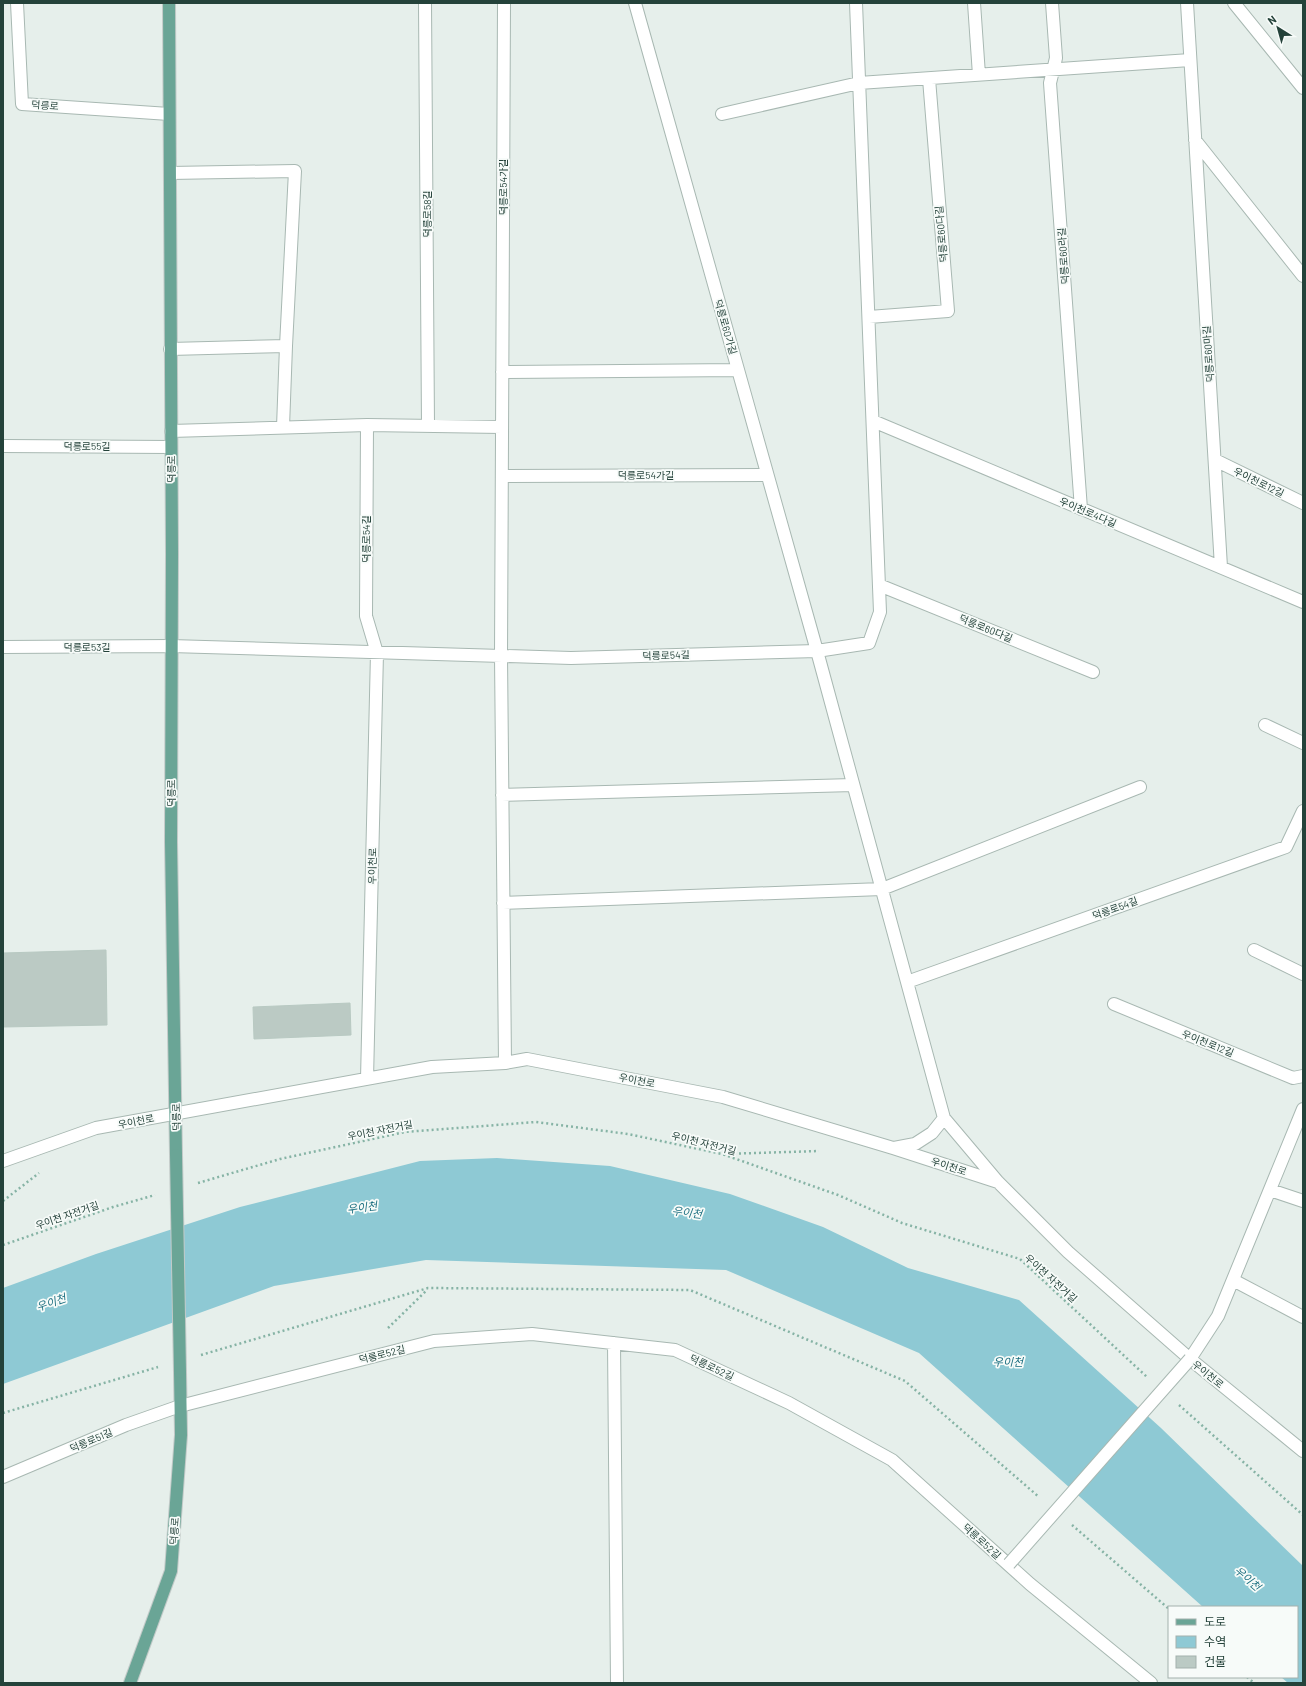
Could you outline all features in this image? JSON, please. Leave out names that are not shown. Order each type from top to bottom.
[{"type":"main road","name":"덕릉로","points":[[130,1683],[171,1571],[180,1436],[171,842],[169,3]]},
{"type":"street","name":"덕릉로","points":[[17,3],[22,104],[169,114]]},
{"type":"street","name":"덕릉로58길","points":[[426,3],[428,426]]},
{"type":"street","name":"덕릉로54가길","points":[[501,656],[504,3]]},
{"type":"street","name":"덕릉로60가길","points":[[635,3],[817,651]]},
{"type":"street","points":[[856,3],[874,421],[874,487],[880,612],[869,643],[817,651],[944,1118],[998,1182]]},
{"type":"street","points":[[974,3],[979,75]]},
{"type":"street","name":"덕릉로60라길","points":[[1052,3],[1056,58],[1050,83],[1081,509]]},
{"type":"street","name":"덕릉로60마길","points":[[1186,3],[1221,568]]},
{"type":"street","points":[[1234,3],[1303,88]]},
{"type":"street","points":[[722,114],[859,83],[1190,60]]},
{"type":"street","name":"덕릉로60다길","points":[[869,318],[948,311],[929,78]]},
{"type":"street","points":[[1195,140],[1303,276]]},
{"type":"street","points":[[170,173],[295,171],[283,427]]},
{"type":"street","points":[[170,349],[286,346]]},
{"type":"street","points":[[502,372],[738,370]]},
{"type":"street","name":"우이천로4다길","points":[[874,421],[1303,602]]},
{"type":"street","points":[[171,431],[367,425],[502,427]]},
{"type":"street","name":"덕릉로54길","points":[[367,425],[366,616],[377,653]]},
{"type":"street","name":"덕릉로55길","points":[[3,446],[171,447]]},
{"type":"street","name":"우이천로12길","points":[[1215,460],[1303,503]]},
{"type":"street","name":"덕릉로54가길","points":[[502,476],[767,475]]},
{"type":"street","name":"덕릉로60다길","points":[[879,585],[1093,672]]},
{"type":"street","name":"덕릉로54길","points":[[171,646],[571,658],[817,651]]},
{"type":"street","name":"덕릉로53길","points":[[3,647],[171,646]]},
{"type":"street","name":"우이천로","points":[[367,1078],[377,653]]},
{"type":"street","points":[[501,656],[505,1063]]},
{"type":"street","points":[[1265,725],[1303,743]]},
{"type":"street","points":[[502,795],[853,785]]},
{"type":"street","points":[[503,903],[882,889],[1140,787]]},
{"type":"street","name":"덕릉로54길","points":[[907,982],[1286,847],[1303,811]]},
{"type":"street","points":[[1254,950],[1303,974]]},
{"type":"street","name":"우이천로12길","points":[[1114,1004],[1293,1078],[1303,1076]]},
{"type":"street","name":"우이천로","points":[[3,1162],[96,1128],[432,1067],[505,1063],[527,1059],[723,1097],[893,1148],[998,1182],[1068,1252],[1190,1359],[1303,1451]]},
{"type":"street","points":[[1009,1564],[1190,1359],[1218,1316],[1303,1109]]},
{"type":"street","points":[[893,1148],[915,1144],[932,1132],[944,1118]]},
{"type":"street","points":[[1270,1190],[1303,1201]]},
{"type":"street","points":[[1233,1280],[1303,1317]]},
{"type":"street","name":"덕릉로52길","points":[[180,1406],[434,1341],[532,1334],[676,1350],[789,1403],[892,1460],[1030,1584],[1151,1683]]},
{"type":"street","points":[[614,1343],[617,1683]]},
{"type":"street","name":"덕릉로51길","points":[[3,1477],[126,1425],[180,1406]]},
{"type":"path","name":"우이천 자전거길","points":[[196,1183],[280,1159],[405,1132],[536,1122],[628,1134],[722,1154],[838,1195],[902,1223],[1020,1259],[1151,1380]]},
{"type":"path","points":[[722,1154],[823,1150]]},
{"type":"path","name":"우이천 자전거길","points":[[3,1245],[159,1194]]},
{"type":"path","points":[[383,1333],[428,1288]]},
{"type":"path","points":[[1174,1401],[1303,1515]]},
{"type":"water","name":"우이천","points":[[497,1158],[610,1166],[730,1194],[823,1227],[908,1268],[1019,1300],[1161,1428],[1303,1566],[1303,1683],[1288,1683],[1282,1678],[1298,1678],[1298,1606],[1202,1606],[919,1353],[726,1270],[426,1260],[274,1286],[3,1384],[3,1288],[96,1254],[240,1207],[420,1161]]},
{"type":"building","points":[[106,950],[107,1025],[3,1027],[3,953]]},
{"type":"building","points":[[350,1003],[351,1035],[254,1039],[253,1007]]}]
